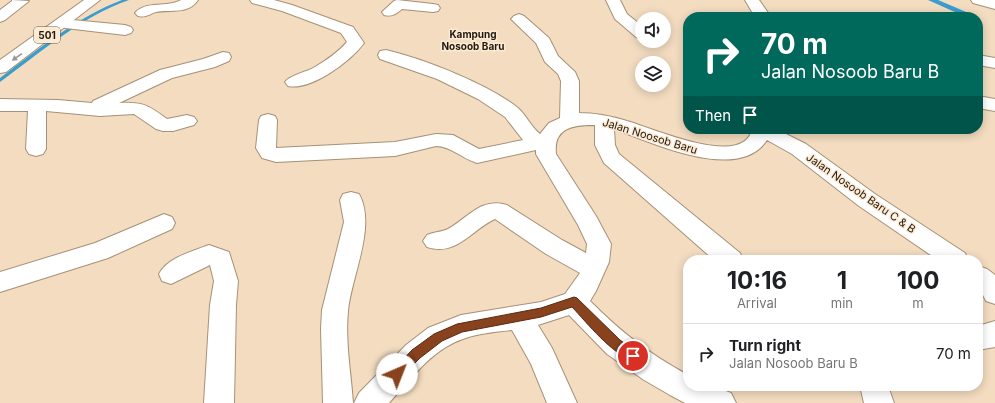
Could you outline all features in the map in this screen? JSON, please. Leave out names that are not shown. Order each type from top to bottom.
[{"type":"street","points":[[0,17],[22,0]]},
{"type":"street","name":"501","points":[[0,51],[69,0]]},
{"type":"street","name":"501","points":[[0,68],[72,25],[93,0]]},
{"type":"street","points":[[143,13],[152,8],[179,8],[191,0]]},
{"type":"street","points":[[257,0],[290,9],[347,30],[356,43],[345,55],[327,68],[312,76],[294,82]]},
{"type":"street","points":[[613,0],[620,16],[635,28]]},
{"type":"street","points":[[752,0],[760,12]]},
{"type":"street","points":[[978,0],[995,5]]},
{"type":"street","points":[[290,9],[307,2]]},
{"type":"street","points":[[389,12],[399,4],[433,9]]},
{"type":"street","points":[[268,120],[266,148],[269,153],[276,155],[395,149],[436,140],[446,140],[477,156],[543,145],[552,131],[569,120],[570,80],[566,72],[551,58],[543,41],[519,19]]},
{"type":"street","points":[[72,25],[124,30]]},
{"type":"street","points":[[368,403],[416,354],[438,337],[461,327],[541,313],[574,302],[587,284],[594,269],[597,262],[599,244],[588,222],[550,164],[543,145],[530,136],[512,112],[484,95],[443,75],[386,55]]},
{"type":"street","points":[[90,109],[166,74],[209,63],[223,57]]},
{"type":"street","points":[[983,61],[995,63]]},
{"type":"street","points":[[983,103],[995,105]]},
{"type":"street","points":[[0,105],[37,107],[58,106],[90,109],[140,109],[168,126],[187,121]]},
{"type":"street","points":[[36,149],[37,107]]},
{"type":"street","name":"Jalan Noosob Baru","points":[[569,120],[579,118],[604,121],[667,142],[718,154],[740,152],[750,147],[758,140],[760,134]]},
{"type":"street","points":[[604,121],[605,145],[611,158],[725,255]]},
{"type":"street","name":"Jalan Nosoob Baru C & B","points":[[770,134],[799,149],[867,200],[949,255]]},
{"type":"street","points":[[338,403],[334,329],[335,310],[355,222],[350,200]]},
{"type":"street","points":[[435,241],[456,235],[480,218],[494,210],[499,210],[554,247],[594,269]]},
{"type":"street","points":[[0,282],[107,248],[164,223]]},
{"type":"street","points":[[171,274],[188,264],[209,255],[220,259],[226,281],[223,306],[219,403]]},
{"type":"street","points":[[574,302],[616,344],[683,387]]},
{"type":"street","points":[[519,317],[542,357],[562,403]]},
{"type":"street","points":[[690,391],[706,400]]},
{"type":"street","points":[[875,391],[879,403]]},
{"type":"water","points":[[122,0],[129,0],[95,15],[78,25],[0,82],[0,78],[59,34],[90,15]]},
{"type":"water","points":[[928,0],[938,0],[966,12],[955,12]]},
{"type":"district","name":"Kampung Nosoob Baru","points":[[473,40]]},
{"type":"route","points":[[397,374],[416,354],[438,337],[461,327],[541,313],[574,302],[616,344],[633,356]]}]
